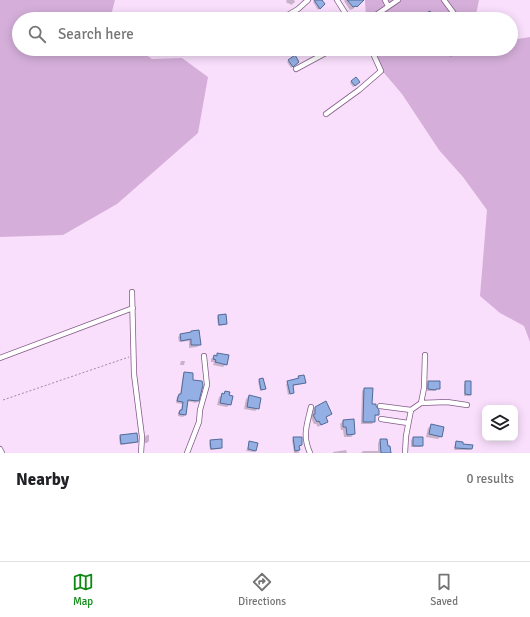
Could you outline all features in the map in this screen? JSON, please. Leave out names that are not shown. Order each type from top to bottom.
[{"type":"street","points":[[293,12],[308,0]]},
{"type":"street","points":[[337,0],[345,12]]},
{"type":"street","points":[[385,0],[388,6]]},
{"type":"street","points":[[380,12],[398,0]]},
{"type":"street","points":[[444,0],[453,12]]},
{"type":"street","points":[[296,69],[320,56]]},
{"type":"street","points":[[326,114],[359,90],[381,71],[374,56]]},
{"type":"street","points":[[132,292],[134,374],[142,437],[141,453]]},
{"type":"street","points":[[0,358],[133,308]]},
{"type":"street","points":[[421,403],[424,388],[425,355]]},
{"type":"street","points":[[186,453],[199,422],[200,410],[206,385],[204,356]]},
{"type":"street","points":[[405,453],[406,436],[411,410],[421,403],[447,402],[467,405]]},
{"type":"street","points":[[380,406],[411,410]]},
{"type":"street","points":[[310,453],[305,436],[311,407]]},
{"type":"street","points":[[381,419],[408,423]]},
{"type":"street","points":[[0,449],[2,453]]},
{"type":"path","points":[[3,400],[133,355]]},
{"type":"shaded area","points":[[0,0],[115,0],[112,12],[12,12],[12,56],[148,56],[152,59],[182,58],[208,77],[198,133],[117,204],[63,235],[0,237]]},
{"type":"shaded area","points":[[365,0],[479,0],[476,12],[366,12]]},
{"type":"shaded area","points":[[530,37],[530,342],[524,326],[500,313],[480,296],[487,210],[463,177],[439,150],[402,94],[373,60],[372,56],[518,56],[518,39]]},
{"type":"building","points":[[314,0],[322,0],[325,4],[320,9]]},
{"type":"building","points":[[347,0],[364,0],[357,7],[353,7]]},
{"type":"building","points":[[296,56],[299,62],[293,67],[288,60]]},
{"type":"building","points":[[356,77],[360,82],[355,86],[351,81]]},
{"type":"building","points":[[226,314],[227,324],[219,325],[218,315]]},
{"type":"building","points":[[199,330],[201,345],[191,345],[191,339],[181,341],[180,334]]},
{"type":"building","points":[[217,353],[229,355],[227,365],[215,362],[216,360],[213,359],[214,355],[217,356]]},
{"type":"building","points":[[184,372],[193,373],[193,380],[202,381],[203,385],[199,401],[188,400],[186,415],[179,414],[180,410],[182,410],[183,402],[177,401],[179,394],[181,394]]},
{"type":"building","points":[[304,375],[306,383],[293,385],[294,393],[290,394],[287,381]]},
{"type":"building","points":[[263,378],[266,389],[261,390],[259,379]]},
{"type":"building","points":[[428,381],[440,381],[440,389],[428,389]]},
{"type":"building","points":[[465,381],[471,381],[471,395],[465,394]]},
{"type":"building","points":[[364,388],[373,388],[372,404],[376,404],[379,410],[379,415],[375,415],[375,422],[363,422]]},
{"type":"building","points":[[225,391],[230,392],[229,395],[233,396],[231,405],[220,403],[222,393],[224,394]]},
{"type":"building","points":[[249,395],[261,398],[259,409],[247,407]]},
{"type":"building","points":[[326,401],[332,414],[326,417],[328,422],[321,425],[319,421],[317,422],[313,415],[315,414],[315,407]]},
{"type":"building","points":[[354,419],[355,434],[347,435],[346,427],[343,427],[343,420]]},
{"type":"building","points":[[431,424],[444,427],[442,437],[429,434]]},
{"type":"building","points":[[137,433],[138,442],[121,444],[120,435]]},
{"type":"building","points":[[293,437],[302,437],[302,445],[299,446],[300,450],[295,451]]},
{"type":"building","points":[[413,437],[423,437],[423,446],[413,446]]},
{"type":"building","points":[[222,439],[222,448],[211,449],[210,440]]},
{"type":"building","points":[[380,439],[387,439],[391,453],[381,453]]},
{"type":"building","points":[[249,441],[258,443],[256,451],[248,449]]},
{"type":"building","points":[[456,441],[463,442],[463,444],[473,445],[472,449],[455,448]]}]
